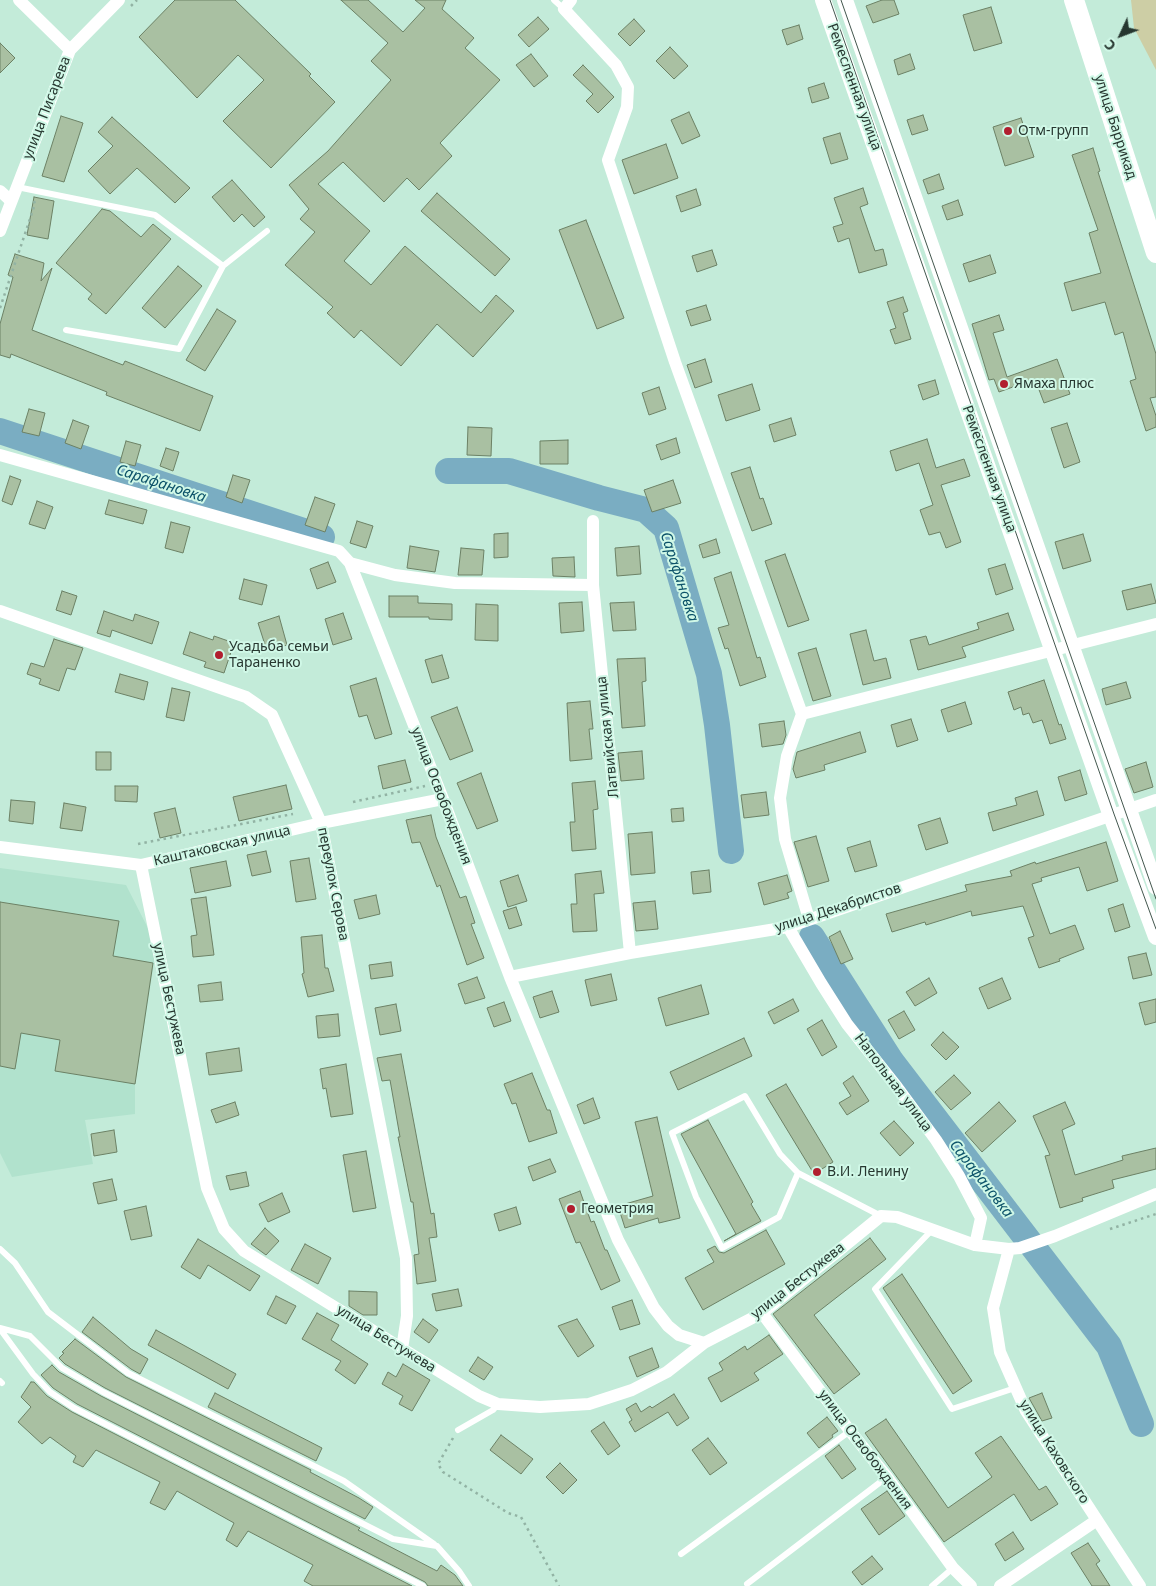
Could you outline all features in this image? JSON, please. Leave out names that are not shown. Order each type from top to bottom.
[{"type":"main road","name":"улица Баррикад","points":[[1074,0],[1156,254]]},
{"type":"street","points":[[19,0],[70,50]]},
{"type":"street","name":"улица Писарева","points":[[0,231],[70,50],[119,0]]},
{"type":"street","name":"Ремесленная улица","points":[[823,0],[1111,816],[1156,937]]},
{"type":"street","name":"Ремесленная улица","points":[[845,0],[1156,887]]},
{"type":"street","points":[[563,3],[616,65],[628,87],[627,107],[608,160],[675,362],[802,714],[787,756],[780,798],[785,839],[808,920]]},
{"type":"street","points":[[0,191],[11,201]]},
{"type":"street","name":"улица Освобождения","points":[[0,455],[339,550],[350,563],[437,783],[510,977],[618,1240],[654,1308],[668,1326],[679,1335],[704,1343]]},
{"type":"street","name":"Латвийская улица","points":[[593,521],[593,585],[630,953]]},
{"type":"street","points":[[350,563],[395,575],[455,583],[593,585]]},
{"type":"street","name":"переулок Серова","points":[[0,611],[246,697],[272,715],[321,823],[406,1258],[407,1316],[402,1349]]},
{"type":"street","points":[[802,714],[1156,624]]},
{"type":"street","name":"Каштаковская улица","points":[[0,847],[141,865],[321,823],[443,799]]},
{"type":"street","name":"улица Декабристов","points":[[510,977],[630,953],[788,927],[1156,800]]},
{"type":"street","name":"улица Бестужева","points":[[141,865],[207,1188],[224,1229],[244,1251],[479,1396],[498,1404],[540,1407],[589,1404],[632,1390],[667,1372],[704,1343],[762,1313],[882,1216]]},
{"type":"street","name":"Напольная улица","points":[[788,927],[847,1024],[897,1087],[936,1140],[959,1176],[981,1218],[975,1245]]},
{"type":"street","points":[[882,1216],[897,1217],[975,1245],[1015,1249],[1055,1236],[1156,1194]]},
{"type":"street","name":"улица Каховского","points":[[1015,1249],[993,1308],[1000,1352],[1026,1411],[1140,1586]]},
{"type":"street","name":"улица Освобождения","points":[[762,1313],[850,1431],[887,1477],[953,1568],[971,1586]]},
{"type":"street","points":[[1000,1586],[1098,1520]]},
{"type":"lane","points":[[17,187],[155,215],[224,266]]},
{"type":"lane","points":[[66,330],[179,349],[224,266],[268,230]]},
{"type":"lane","points":[[798,1174],[779,1218],[722,1248],[696,1197],[672,1133],[744,1096],[780,1154],[798,1174],[882,1216]]},
{"type":"lane","points":[[932,1230],[875,1290],[952,1409],[1016,1388]]},
{"type":"lane","points":[[0,1249],[15,1263],[48,1312],[128,1373],[344,1481],[437,1546],[459,1571],[469,1586]]},
{"type":"lane","points":[[0,1329],[30,1336],[62,1368],[103,1392],[393,1539],[437,1546]]},
{"type":"lane","points":[[0,1329],[33,1374],[50,1392],[74,1408],[422,1586]]},
{"type":"lane","points":[[458,1430],[494,1410],[498,1404]]},
{"type":"lane","points":[[681,1554],[850,1431]]},
{"type":"lane","points":[[747,1584],[887,1477]]},
{"type":"lane","points":[[932,1586],[953,1568]]},
{"type":"path","points":[[131,6],[137,0]]},
{"type":"path","points":[[0,308],[35,204],[33,195]]},
{"type":"path","points":[[352,802],[437,783]]},
{"type":"path","points":[[138,844],[315,810]]},
{"type":"path","points":[[1141,1219],[1156,1214]]},
{"type":"path","points":[[458,1430],[438,1464],[443,1472],[508,1513],[520,1517],[558,1586]]},
{"type":"shaded area","points":[[1131,0],[1156,0],[1156,70],[1134,28]]},
{"type":"shaded area","points":[[0,868],[126,885],[155,942],[154,963],[135,1084],[135,1114],[85,1120],[93,1164],[12,1177],[0,1153]]},
{"type":"building","points":[[175,0],[235,0],[311,74],[309,76],[335,102],[271,168],[223,121],[264,80],[238,55],[197,98],[139,37]]},
{"type":"building","points":[[341,0],[368,0],[403,32],[425,8],[415,0],[446,0],[442,9],[474,38],[465,48],[500,80],[440,143],[452,156],[419,190],[407,178],[384,202],[343,162],[318,184],[370,231],[344,261],[371,285],[405,246],[481,313],[496,295],[514,311],[473,357],[437,324],[401,366],[361,330],[354,338],[327,313],[333,307],[285,265],[315,232],[300,219],[309,209],[289,185],[328,151],[391,80],[371,61],[388,43]]},
{"type":"building","points":[[882,0],[894,0],[899,14],[873,23],[866,6]]},
{"type":"building","points":[[991,7],[1002,43],[974,51],[963,15]]},
{"type":"building","points":[[538,17],[549,29],[529,47],[518,35]]},
{"type":"building","points":[[634,19],[645,31],[630,46],[618,34]]},
{"type":"building","points":[[799,25],[803,39],[787,45],[782,30]]},
{"type":"building","points":[[0,43],[15,58],[0,73]]},
{"type":"building","points":[[670,47],[688,66],[674,79],[656,61]]},
{"type":"building","points":[[531,54],[548,76],[534,87],[516,65]]},
{"type":"building","points":[[910,54],[915,69],[898,75],[894,60]]},
{"type":"building","points":[[583,65],[614,97],[598,113],[586,101],[593,94],[573,75]]},
{"type":"building","points":[[824,83],[829,98],[812,103],[808,88]]},
{"type":"building","points":[[689,112],[700,136],[682,144],[671,120]]},
{"type":"building","points":[[923,115],[928,130],[912,135],[907,120]]},
{"type":"building","points":[[61,116],[83,123],[64,182],[42,176]]},
{"type":"building","points":[[112,117],[190,188],[175,203],[137,168],[110,194],[88,171],[113,146],[98,132]]},
{"type":"building","points":[[1021,118],[1034,157],[1005,166],[993,127]]},
{"type":"building","points":[[840,133],[848,159],[831,164],[823,138]]},
{"type":"building","points":[[666,144],[678,178],[634,194],[622,160]]},
{"type":"building","points":[[1093,148],[1100,171],[1098,172],[1156,354],[1156,397],[1150,398],[1156,416],[1156,427],[1146,431],[1130,381],[1136,379],[1123,332],[1115,335],[1105,302],[1072,311],[1064,283],[1101,273],[1089,233],[1098,230],[1072,155]]},
{"type":"building","points":[[939,174],[944,189],[928,194],[923,180]]},
{"type":"building","points":[[232,180],[265,217],[254,227],[242,214],[234,222],[212,197]]},
{"type":"building","points":[[863,188],[868,204],[860,207],[875,251],[883,249],[887,265],[859,273],[849,238],[838,242],[833,227],[843,224],[834,198]]},
{"type":"building","points":[[696,189],[701,205],[681,212],[676,196]]},
{"type":"building","points":[[437,193],[510,259],[495,276],[421,211]]},
{"type":"building","points":[[34,197],[54,201],[48,239],[27,235]]},
{"type":"building","points":[[958,200],[963,215],[947,220],[942,206]]},
{"type":"building","points":[[102,209],[110,211],[141,237],[153,224],[171,239],[106,314],[88,299],[92,294],[56,263]]},
{"type":"building","points":[[586,220],[624,318],[597,329],[559,230]]},
{"type":"building","points":[[712,250],[717,265],[697,272],[692,256]]},
{"type":"building","points":[[15,254],[44,263],[41,281],[52,268],[32,330],[123,365],[125,361],[213,396],[200,431],[106,395],[107,392],[11,354],[10,358],[0,355],[0,324],[13,277],[8,275]]},
{"type":"building","points":[[990,255],[996,273],[969,282],[963,264]]},
{"type":"building","points":[[178,266],[202,286],[165,328],[142,308]]},
{"type":"building","points":[[903,297],[908,311],[903,313],[911,339],[895,344],[890,330],[896,328],[887,302]]},
{"type":"building","points":[[706,305],[711,320],[691,326],[686,311]]},
{"type":"building","points":[[217,309],[236,321],[205,371],[186,360]]},
{"type":"building","points":[[999,315],[1004,330],[993,333],[1007,377],[1057,359],[1070,394],[1044,403],[1035,379],[999,392],[994,379],[989,380],[972,324]]},
{"type":"building","points":[[705,359],[712,382],[695,388],[687,365]]},
{"type":"building","points":[[935,380],[939,394],[923,400],[918,385]]},
{"type":"building","points":[[752,384],[760,410],[726,421],[718,395]]},
{"type":"building","points":[[659,387],[666,409],[649,415],[642,393]]},
{"type":"building","points":[[29,409],[45,413],[39,436],[22,432]]},
{"type":"building","points":[[791,418],[796,435],[774,442],[769,425]]},
{"type":"building","points":[[73,420],[89,426],[81,449],[65,443]]},
{"type":"building","points":[[1067,423],[1080,462],[1064,468],[1051,428]]},
{"type":"building","points":[[468,427],[492,428],[491,456],[467,455]]},
{"type":"building","points":[[676,438],[680,453],[661,460],[656,445]]},
{"type":"building","points":[[927,439],[936,468],[964,459],[970,476],[941,485],[961,542],[946,548],[940,532],[929,535],[920,510],[933,505],[919,463],[896,471],[890,451]]},
{"type":"building","points":[[568,440],[568,464],[540,464],[540,441]]},
{"type":"building","points":[[126,441],[141,445],[135,466],[120,462]]},
{"type":"building","points":[[166,448],[179,452],[173,471],[160,466]]},
{"type":"building","points":[[750,467],[760,499],[763,498],[772,524],[752,531],[731,473]]},
{"type":"building","points":[[233,475],[250,480],[242,503],[226,497]]},
{"type":"building","points":[[10,476],[21,480],[12,505],[2,501]]},
{"type":"building","points":[[673,480],[681,503],[652,512],[644,490]]},
{"type":"building","points":[[315,497],[335,504],[325,532],[305,525]]},
{"type":"building","points":[[109,500],[147,510],[143,524],[105,514]]},
{"type":"building","points":[[37,501],[53,507],[45,529],[29,524]]},
{"type":"building","points":[[357,521],[373,526],[366,548],[350,543]]},
{"type":"building","points":[[171,522],[190,527],[183,553],[165,548]]},
{"type":"building","points":[[508,533],[508,557],[494,558],[494,534]]},
{"type":"building","points":[[1083,534],[1091,561],[1063,569],[1055,542]]},
{"type":"building","points":[[716,539],[720,553],[703,558],[699,545]]},
{"type":"building","points":[[410,546],[439,551],[435,572],[407,568]]},
{"type":"building","points":[[639,546],[641,574],[617,576],[615,548]]},
{"type":"building","points":[[461,548],[484,550],[482,575],[458,575]]},
{"type":"building","points":[[785,554],[809,620],[788,627],[765,561]]},
{"type":"building","points":[[574,557],[575,577],[553,576],[552,558]]},
{"type":"building","points":[[328,562],[336,582],[317,589],[310,569]]},
{"type":"building","points":[[1005,564],[1013,589],[996,595],[988,569]]},
{"type":"building","points":[[731,572],[757,658],[760,657],[766,677],[740,686],[728,648],[725,649],[718,628],[729,625],[714,578]]},
{"type":"building","points":[[244,579],[267,585],[262,605],[239,599]]},
{"type":"building","points":[[1151,584],[1156,603],[1127,610],[1122,591]]},
{"type":"building","points":[[62,591],[77,596],[71,615],[56,610]]},
{"type":"building","points":[[389,596],[418,596],[418,603],[452,604],[452,620],[429,619],[429,617],[389,617]]},
{"type":"building","points":[[582,602],[584,631],[561,633],[559,603]]},
{"type":"building","points":[[634,602],[636,630],[613,631],[610,603]]},
{"type":"building","points":[[476,604],[498,605],[498,641],[475,640]]},
{"type":"building","points":[[104,611],[133,621],[135,614],[159,622],[152,644],[112,630],[110,637],[97,633]]},
{"type":"building","points":[[343,613],[352,639],[333,645],[325,619]]},
{"type":"building","points":[[1008,613],[1014,630],[962,647],[966,657],[918,670],[910,640],[926,636],[929,645],[979,629],[977,623]]},
{"type":"building","points":[[279,616],[287,645],[267,651],[258,623]]},
{"type":"building","points":[[866,630],[874,661],[886,658],[891,678],[863,685],[850,634]]},
{"type":"building","points":[[190,632],[213,640],[214,636],[234,643],[224,673],[204,667],[206,662],[183,654]]},
{"type":"building","points":[[54,639],[83,648],[75,670],[67,668],[59,691],[39,684],[41,679],[27,674],[31,663],[44,667]]},
{"type":"building","points":[[816,648],[831,696],[813,701],[798,653]]},
{"type":"building","points":[[442,655],[449,678],[432,683],[425,660]]},
{"type":"building","points":[[645,658],[646,681],[642,682],[645,726],[622,728],[617,659]]},
{"type":"building","points":[[120,674],[148,682],[144,700],[115,692]]},
{"type":"building","points":[[376,678],[392,734],[375,739],[367,715],[359,717],[350,686]]},
{"type":"building","points":[[1044,680],[1059,725],[1061,724],[1066,739],[1050,744],[1042,720],[1033,723],[1029,713],[1023,715],[1021,707],[1014,710],[1008,692]]},
{"type":"building","points":[[1126,682],[1131,698],[1106,705],[1102,689]]},
{"type":"building","points":[[172,688],[190,692],[184,721],[166,717]]},
{"type":"building","points":[[590,701],[593,729],[589,729],[592,759],[570,761],[567,703]]},
{"type":"building","points":[[965,702],[972,724],[948,732],[941,710]]},
{"type":"building","points":[[457,707],[473,751],[450,760],[431,717]]},
{"type":"building","points":[[911,719],[918,740],[897,747],[891,725]]},
{"type":"building","points":[[784,721],[786,735],[783,744],[762,747],[759,724]]},
{"type":"building","points":[[860,732],[866,752],[824,765],[825,770],[796,778],[793,769],[797,752]]},
{"type":"building","points":[[642,751],[644,779],[621,781],[618,753]]},
{"type":"building","points":[[96,752],[111,752],[111,770],[96,770]]},
{"type":"building","points":[[405,760],[411,782],[383,789],[378,766]]},
{"type":"building","points":[[1146,762],[1153,787],[1134,793],[1125,769]]},
{"type":"building","points":[[1080,770],[1087,794],[1065,801],[1058,777]]},
{"type":"building","points":[[481,773],[498,821],[477,829],[457,783]]},
{"type":"building","points":[[595,781],[598,809],[593,810],[596,849],[572,851],[570,822],[575,822],[572,783]]},
{"type":"building","points":[[286,785],[292,809],[239,821],[233,797]]},
{"type":"building","points":[[115,786],[138,786],[137,802],[115,801]]},
{"type":"building","points":[[1037,791],[1044,815],[993,831],[988,813],[1017,805],[1015,798]]},
{"type":"building","points":[[766,792],[769,815],[744,818],[741,795]]},
{"type":"building","points":[[11,800],[35,802],[33,824],[9,821]]},
{"type":"building","points":[[64,803],[86,807],[82,831],[60,828]]},
{"type":"building","points":[[175,808],[181,833],[160,838],[154,813]]},
{"type":"building","points":[[683,808],[684,821],[672,822],[671,809]]},
{"type":"building","points":[[431,815],[436,837],[460,898],[466,896],[475,923],[471,924],[484,958],[467,965],[440,885],[437,887],[420,842],[412,843],[406,820]]},
{"type":"building","points":[[940,818],[948,843],[926,850],[918,825]]},
{"type":"building","points":[[652,832],[655,873],[631,875],[628,834]]},
{"type":"building","points":[[816,836],[829,881],[808,887],[794,842]]},
{"type":"building","points":[[870,841],[877,866],[855,872],[847,848]]},
{"type":"building","points":[[1106,842],[1118,881],[1087,891],[1079,867],[1041,878],[1042,881],[1032,884],[1050,934],[1075,925],[1084,949],[1059,959],[1060,961],[1039,968],[1028,938],[1034,936],[1023,906],[972,916],[971,911],[926,925],[925,922],[892,932],[886,914],[967,891],[965,885],[1012,876],[1010,871]]},
{"type":"building","points":[[266,851],[271,872],[252,876],[247,855]]},
{"type":"building","points":[[309,858],[316,899],[296,902],[290,861]]},
{"type":"building","points":[[226,861],[231,886],[195,893],[190,868]]},
{"type":"building","points":[[709,870],[711,892],[693,894],[691,872]]},
{"type":"building","points":[[601,871],[604,893],[594,894],[597,931],[573,932],[571,904],[577,904],[575,874]]},
{"type":"building","points":[[518,875],[527,901],[508,907],[500,881]]},
{"type":"building","points":[[787,875],[792,891],[787,893],[789,898],[764,905],[758,883]]},
{"type":"building","points":[[376,895],[380,914],[359,919],[354,900]]},
{"type":"building","points":[[206,897],[214,955],[193,957],[191,936],[197,935],[191,899]]},
{"type":"building","points":[[655,901],[658,929],[636,931],[633,903]]},
{"type":"building","points":[[0,902],[119,921],[113,956],[153,963],[135,1084],[55,1071],[60,1040],[21,1033],[15,1069],[0,1066]]},
{"type":"building","points":[[1123,904],[1130,927],[1115,932],[1108,909]]},
{"type":"building","points":[[516,907],[522,925],[509,929],[503,911]]},
{"type":"building","points":[[840,931],[853,959],[841,964],[829,937]]},
{"type":"building","points":[[322,935],[325,968],[328,968],[334,991],[308,997],[302,974],[304,973],[301,937]]},
{"type":"building","points":[[1146,953],[1152,975],[1133,979],[1128,957]]},
{"type":"building","points":[[391,962],[393,976],[371,979],[369,965]]},
{"type":"building","points":[[611,974],[617,1000],[591,1006],[585,980]]},
{"type":"building","points":[[477,977],[485,998],[465,1004],[458,984]]},
{"type":"building","points":[[929,978],[937,993],[915,1006],[906,992]]},
{"type":"building","points":[[1002,978],[1011,999],[988,1009],[979,988]]},
{"type":"building","points":[[221,982],[223,1000],[200,1002],[198,985]]},
{"type":"building","points":[[701,985],[709,1014],[666,1026],[658,998]]},
{"type":"building","points":[[552,991],[559,1012],[540,1018],[533,997]]},
{"type":"building","points":[[793,999],[799,1011],[774,1024],[768,1012]]},
{"type":"building","points":[[1156,999],[1156,1022],[1145,1025],[1139,1003]]},
{"type":"building","points":[[504,1002],[511,1021],[494,1027],[487,1008]]},
{"type":"building","points":[[396,1004],[401,1031],[380,1035],[375,1008]]},
{"type":"building","points":[[904,1011],[915,1030],[899,1039],[888,1020]]},
{"type":"building","points":[[338,1014],[340,1036],[318,1038],[316,1016]]},
{"type":"building","points":[[822,1020],[837,1047],[822,1056],[807,1029]]},
{"type":"building","points":[[943,1032],[959,1047],[946,1060],[931,1045]]},
{"type":"building","points":[[744,1038],[752,1056],[678,1090],[670,1072]]},
{"type":"building","points":[[239,1048],[242,1071],[209,1075],[206,1053]]},
{"type":"building","points":[[401,1054],[431,1214],[434,1213],[437,1237],[429,1238],[436,1281],[417,1284],[414,1255],[419,1254],[413,1202],[411,1202],[398,1137],[400,1137],[390,1080],[382,1081],[377,1058]]},
{"type":"building","points":[[346,1064],[353,1114],[331,1117],[326,1088],[323,1089],[320,1069]]},
{"type":"building","points":[[532,1073],[547,1110],[550,1110],[557,1133],[529,1142],[516,1103],[512,1104],[504,1084]]},
{"type":"building","points":[[954,1075],[971,1093],[951,1110],[935,1092]]},
{"type":"building","points":[[853,1076],[869,1101],[847,1115],[839,1103],[851,1096],[843,1083]]},
{"type":"building","points":[[786,1084],[833,1162],[814,1174],[766,1095]]},
{"type":"building","points":[[593,1098],[600,1118],[584,1124],[577,1105]]},
{"type":"building","points":[[235,1102],[239,1115],[216,1123],[211,1110]]},
{"type":"building","points":[[999,1102],[1016,1121],[982,1152],[965,1133]]},
{"type":"building","points":[[1065,1102],[1075,1124],[1062,1130],[1075,1175],[1123,1160],[1122,1156],[1156,1148],[1156,1169],[1112,1180],[1114,1188],[1082,1198],[1083,1201],[1060,1208],[1045,1156],[1050,1155],[1033,1116]]},
{"type":"building","points":[[657,1117],[680,1218],[659,1223],[658,1218],[625,1228],[618,1206],[653,1196],[635,1122]]},
{"type":"building","points":[[708,1120],[753,1202],[751,1204],[761,1221],[724,1241],[736,1234],[681,1134]]},
{"type":"building","points":[[894,1121],[914,1143],[900,1156],[880,1133]]},
{"type":"building","points":[[114,1130],[117,1152],[94,1156],[91,1134]]},
{"type":"building","points":[[366,1151],[376,1208],[353,1212],[343,1155]]},
{"type":"building","points":[[550,1159],[556,1172],[533,1181],[528,1167]]},
{"type":"building","points":[[246,1172],[249,1186],[230,1190],[226,1176]]},
{"type":"building","points":[[112,1179],[117,1200],[98,1204],[93,1183]]},
{"type":"building","points":[[580,1191],[591,1222],[594,1221],[620,1281],[601,1290],[580,1242],[576,1243],[559,1199]]},
{"type":"building","points":[[282,1193],[290,1212],[268,1222],[259,1204]]},
{"type":"building","points":[[146,1206],[152,1236],[131,1240],[124,1211]]},
{"type":"building","points":[[516,1207],[521,1224],[499,1231],[494,1214]]},
{"type":"building","points":[[265,1228],[279,1241],[266,1255],[251,1244]]},
{"type":"building","points":[[766,1230],[785,1264],[703,1310],[685,1278],[714,1262],[707,1250],[715,1246],[719,1252],[724,1253]]},
{"type":"building","points":[[870,1238],[886,1259],[814,1315],[860,1374],[834,1394],[773,1314]]},
{"type":"building","points":[[198,1239],[260,1276],[250,1291],[208,1265],[200,1279],[181,1267]]},
{"type":"building","points":[[305,1244],[331,1258],[318,1284],[291,1270]]},
{"type":"building","points":[[902,1274],[972,1381],[953,1394],[883,1288]]},
{"type":"building","points":[[458,1289],[462,1306],[436,1311],[432,1294]]},
{"type":"building","points":[[349,1291],[377,1292],[377,1315],[363,1315],[349,1306]]},
{"type":"building","points":[[276,1296],[296,1306],[286,1324],[267,1314]]},
{"type":"building","points":[[632,1300],[640,1324],[620,1330],[612,1307]]},
{"type":"building","points":[[317,1313],[339,1325],[331,1340],[368,1364],[355,1384],[335,1370],[341,1361],[302,1339]]},
{"type":"building","points":[[93,1317],[131,1349],[148,1359],[140,1374],[82,1332]]},
{"type":"building","points":[[423,1319],[438,1330],[429,1343],[414,1332]]},
{"type":"building","points":[[577,1319],[594,1346],[578,1357],[558,1326]]},
{"type":"building","points":[[156,1330],[236,1374],[228,1389],[148,1345]]},
{"type":"building","points":[[769,1335],[783,1354],[754,1373],[759,1380],[721,1402],[708,1378],[723,1370],[719,1363],[745,1346],[747,1350]]},
{"type":"building","points":[[75,1339],[126,1377],[311,1470],[310,1472],[373,1507],[365,1519],[105,1388],[65,1364],[59,1358],[64,1353],[62,1352]]},
{"type":"building","points":[[652,1348],[659,1367],[637,1377],[629,1357]]},
{"type":"building","points":[[478,1357],[493,1367],[484,1380],[469,1371]]},
{"type":"building","points":[[403,1364],[430,1380],[412,1411],[399,1404],[403,1396],[382,1384],[388,1372],[396,1377]]},
{"type":"building","points":[[52,1365],[59,1372],[101,1396],[360,1528],[358,1530],[437,1571],[441,1565],[455,1575],[463,1586],[428,1586],[425,1582],[77,1404],[53,1388],[41,1375]]},
{"type":"building","points":[[31,1382],[34,1382],[47,1396],[72,1412],[412,1586],[313,1586],[304,1581],[313,1565],[248,1531],[237,1547],[226,1540],[234,1523],[177,1491],[165,1510],[150,1503],[160,1482],[96,1450],[83,1467],[73,1462],[76,1456],[50,1437],[42,1444],[18,1422],[31,1407],[21,1397]]},
{"type":"building","points":[[215,1393],[322,1448],[316,1461],[208,1407]]},
{"type":"building","points":[[1042,1393],[1052,1418],[1042,1421],[1029,1398]]},
{"type":"building","points":[[674,1394],[689,1418],[677,1426],[668,1412],[635,1432],[629,1422],[632,1420],[626,1409],[636,1403],[641,1412],[650,1406],[652,1408]]},
{"type":"building","points":[[827,1417],[838,1431],[819,1448],[807,1433]]},
{"type":"building","points":[[886,1419],[948,1508],[992,1477],[975,1453],[1001,1436],[1039,1490],[1046,1486],[1058,1504],[1031,1521],[1014,1494],[944,1542],[865,1433]]},
{"type":"building","points":[[604,1422],[620,1446],[608,1455],[591,1431]]},
{"type":"building","points":[[501,1435],[533,1459],[521,1474],[490,1450]]},
{"type":"building","points":[[708,1438],[727,1463],[710,1475],[692,1450]]},
{"type":"building","points":[[839,1445],[856,1469],[842,1479],[825,1456]]},
{"type":"building","points":[[560,1463],[577,1480],[563,1494],[546,1477]]},
{"type":"building","points":[[887,1491],[905,1516],[879,1535],[861,1509]]},
{"type":"building","points":[[1013,1532],[1024,1549],[1005,1561],[995,1544]]},
{"type":"building","points":[[1088,1543],[1100,1561],[1096,1564],[1110,1586],[1092,1586],[1071,1553]]},
{"type":"building","points":[[872,1556],[883,1569],[862,1585],[852,1572]]},
{"type":"waterway","name":"Сарафановка","points":[[0,431],[322,537]]},
{"type":"waterway","name":"Сарафановка","points":[[448,471],[509,471],[646,510],[666,528],[709,674],[717,725],[731,851]]},
{"type":"waterway","name":"Сарафановка","points":[[812,937],[891,1061],[1109,1346],[1141,1424]]},
{"type":"tram line","points":[[830,0],[1114,814],[1156,929]]},
{"type":"tram line","points":[[841,0],[1156,899]]},
{"type":"place","name":"Отм-групп","points":[[1008,131]]},
{"type":"place","name":"Ямаха плюс","points":[[1004,384]]},
{"type":"place","name":"Усадьба семьи Тараненко","points":[[219,655]]},
{"type":"place","name":"В.И. Ленину","points":[[817,1172]]},
{"type":"place","name":"Геометрия","points":[[571,1209]]}]
